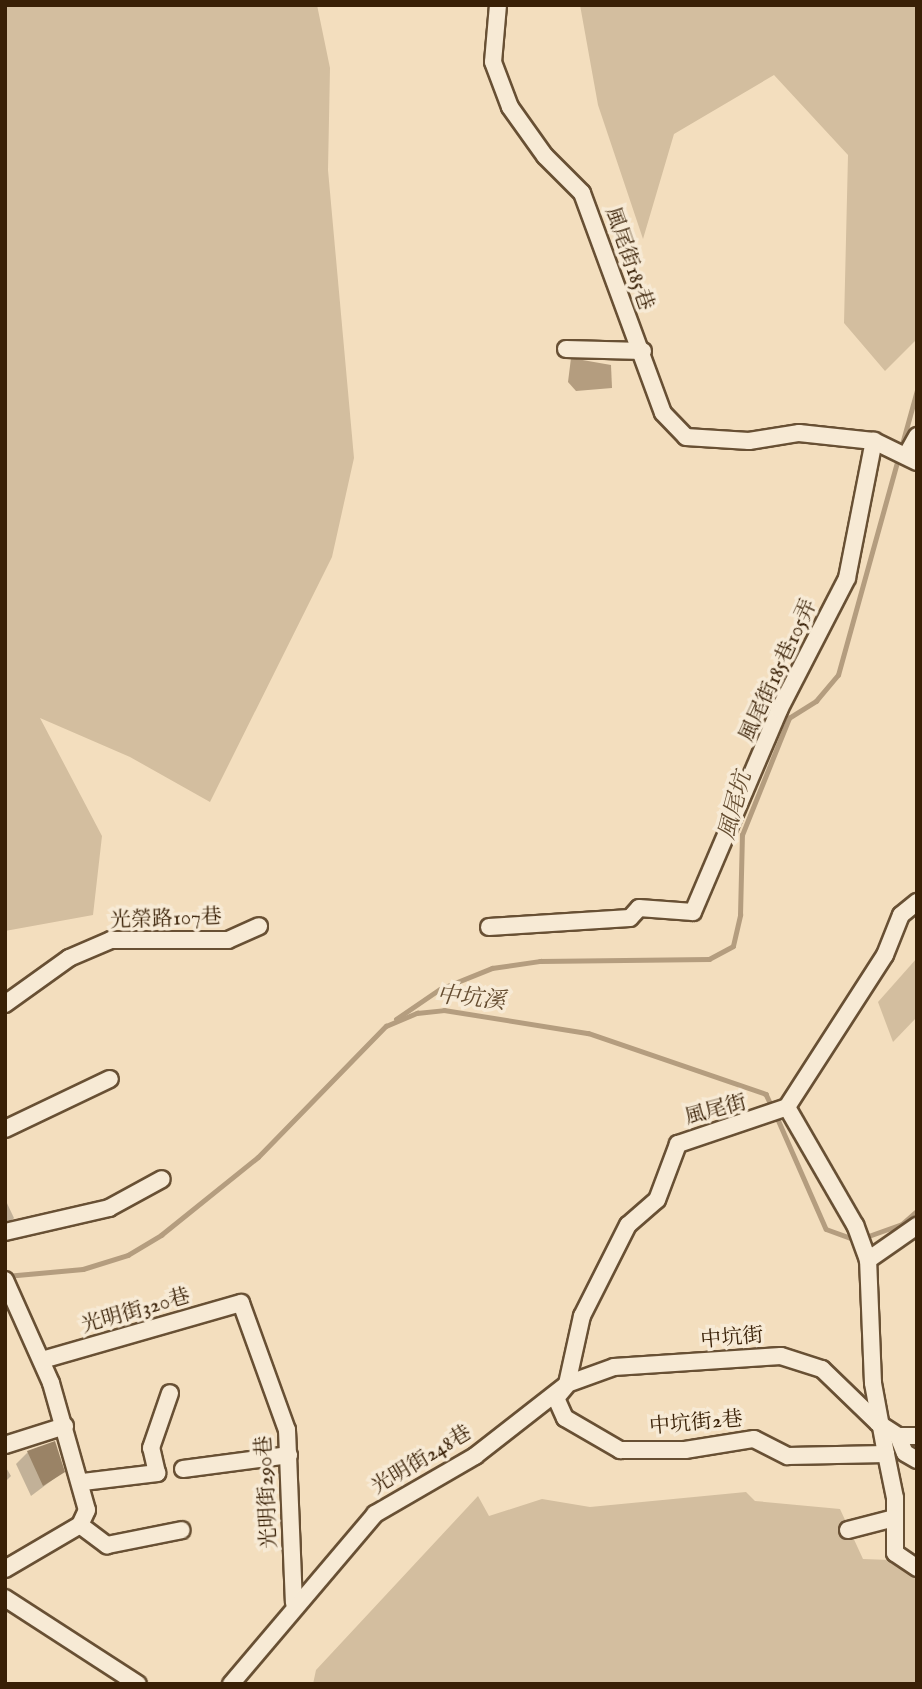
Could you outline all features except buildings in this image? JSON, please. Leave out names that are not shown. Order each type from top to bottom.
[{"type":"street","name":"風尾街185巷","points":[[498,5],[493,62],[510,107],[545,156],[582,193],[609,257],[618,306],[643,351],[663,413],[686,437],[748,441],[799,433],[874,441],[911,459]]},
{"type":"street","points":[[566,349],[643,351]]},
{"type":"street","points":[[911,459],[917,436]]},
{"type":"street","name":"風尾街185巷105弄","points":[[489,927],[629,918],[639,908],[693,912],[779,710],[847,578],[874,441]]},
{"type":"street","points":[[917,902],[901,915],[885,955],[787,1107],[855,1225],[867,1260],[878,1423],[886,1454],[894,1518],[895,1553],[917,1568]]},
{"type":"street","name":"光榮路107巷","points":[[5,1004],[69,958],[111,940],[228,940],[259,926]]},
{"type":"street","points":[[5,1129],[110,1079]]},
{"type":"street","name":"風尾街","points":[[567,1384],[582,1316],[628,1224],[657,1200],[678,1144],[761,1120],[787,1107]]},
{"type":"street","points":[[5,1232],[109,1208],[162,1179]]},
{"type":"street","points":[[867,1260],[917,1226]]},
{"type":"street","points":[[5,1569],[79,1525],[87,1510],[83,1482],[42,1360],[6,1283]]},
{"type":"street","name":"光明街320巷","points":[[42,1360],[241,1303]]},
{"type":"street","name":"光明街290巷","points":[[241,1303],[271,1378],[289,1455],[294,1603]]},
{"type":"street","name":"中坑街","points":[[567,1384],[614,1367],[780,1356],[822,1369],[878,1423],[898,1436]]},
{"type":"street","name":"中坑街2巷","points":[[567,1384],[556,1398],[565,1418],[620,1450],[685,1450],[754,1439],[788,1456],[886,1454]]},
{"type":"street","name":"光明街248巷","points":[[231,1684],[294,1603],[336,1567],[375,1514],[475,1456],[567,1384]]},
{"type":"street","points":[[83,1482],[157,1473],[151,1448],[170,1393]]},
{"type":"street","points":[[5,1445],[65,1426]]},
{"type":"street","points":[[917,1436],[898,1436],[905,1453],[917,1460]]},
{"type":"street","points":[[183,1469],[289,1455]]},
{"type":"street","points":[[848,1530],[894,1518]]},
{"type":"street","points":[[79,1525],[107,1545],[182,1530]]},
{"type":"street","points":[[5,1598],[138,1684]]},
{"type":"shaded area","points":[[5,5],[317,5],[330,68],[328,170],[354,458],[332,557],[210,802],[130,757],[40,718],[102,836],[93,915],[5,931]]},
{"type":"shaded area","points":[[580,5],[917,5],[917,339],[885,371],[844,323],[848,155],[774,75],[674,134],[643,239],[598,105]]},
{"type":"shaded area","points":[[571,358],[611,365],[612,388],[576,391],[568,382]]},
{"type":"shaded area","points":[[917,958],[917,1017],[893,1042],[878,1002]]},
{"type":"shaded area","points":[[746,1492],[755,1501],[840,1509],[863,1559],[917,1561],[917,1684],[313,1684],[316,1670],[478,1496],[489,1516],[542,1499],[590,1507]]},
{"type":"waterway","name":"風尾坑","points":[[396,1019],[440,989],[492,968],[540,961],[709,959],[733,946],[740,915],[742,835],[789,718],[816,701],[838,675],[917,390]]},
{"type":"waterway","name":"中坑溪","points":[[6,1276],[83,1269],[128,1255],[161,1235],[258,1157],[386,1026],[417,1013],[444,1010],[588,1033],[766,1094],[772,1107]]},
{"type":"waterway","name":"中坑溪","points":[[776,1115],[826,1229],[854,1239]]},
{"type":"waterway","name":"中坑溪","points":[[863,1238],[902,1224],[917,1211]]}]
